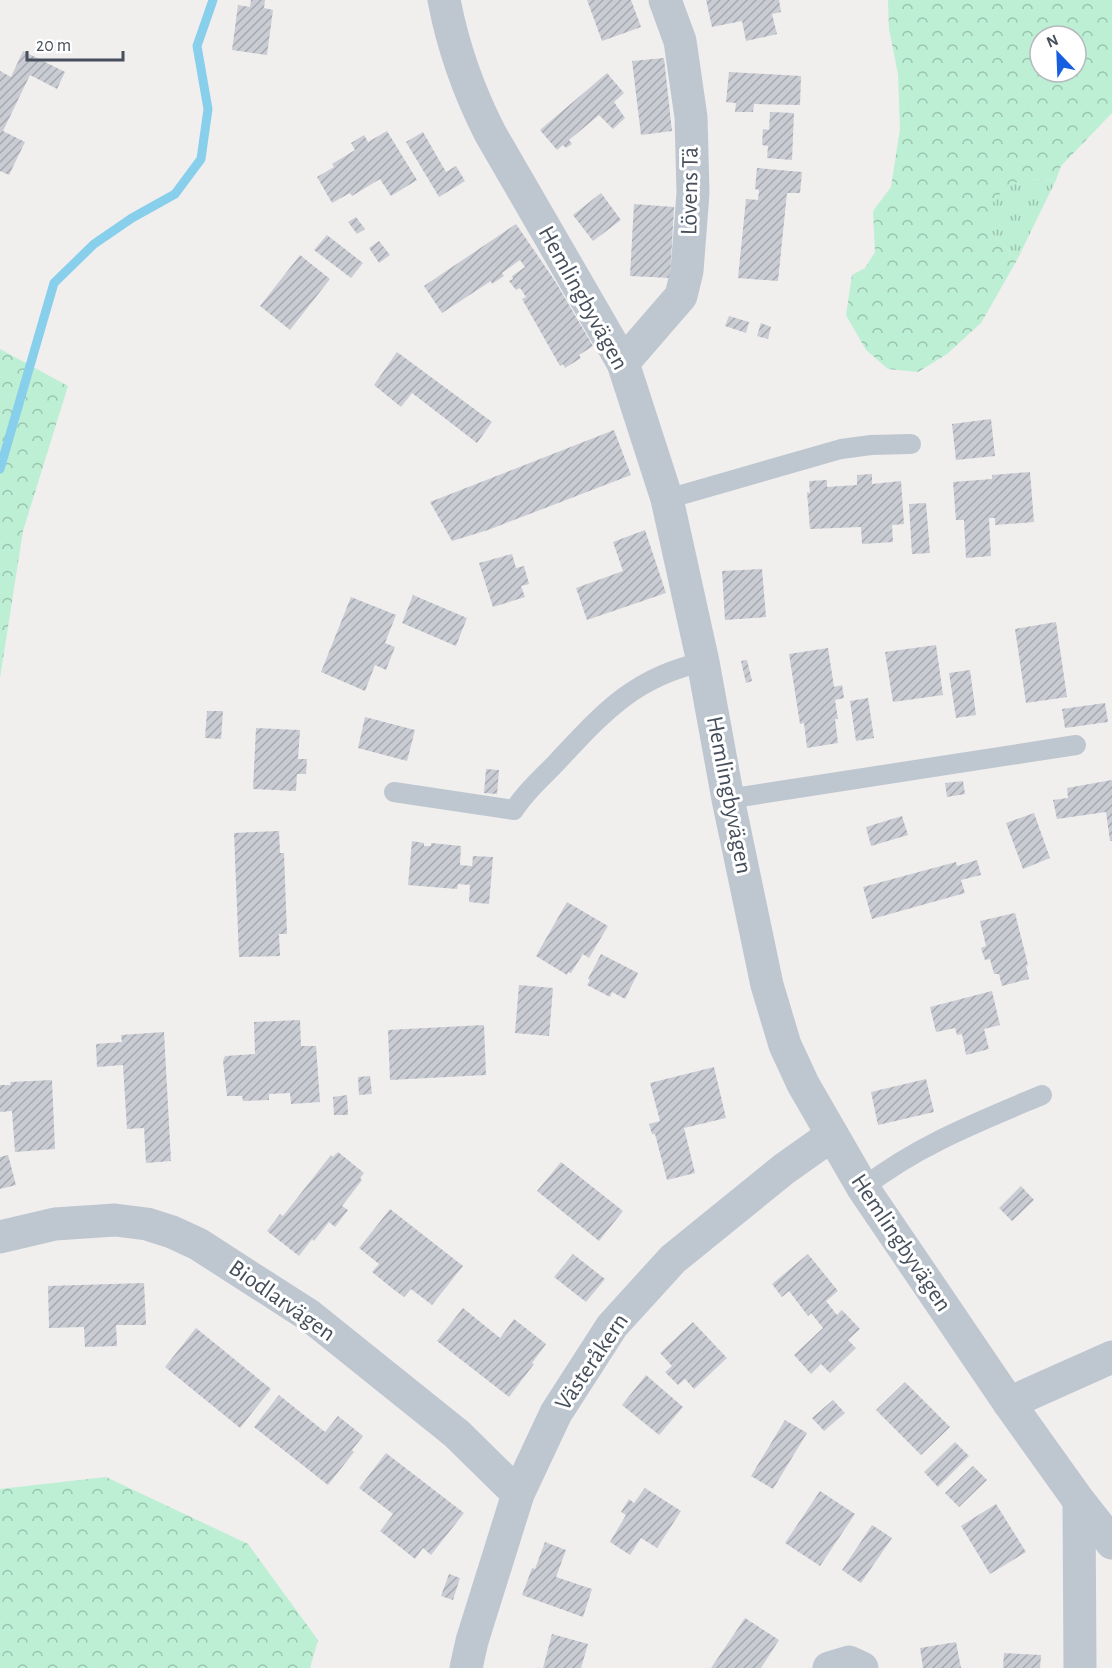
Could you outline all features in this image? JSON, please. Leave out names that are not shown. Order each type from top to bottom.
[{"type":"street","name":"Hemlingbyvägen","points":[[444,0],[450,29],[471,97],[623,363],[667,499],[703,662],[728,799],[767,985],[785,1046],[831,1135],[863,1188],[1009,1403],[1078,1501],[1112,1543]]},
{"type":"street","name":"Lövens Tä","points":[[623,363],[681,296],[687,271],[693,193],[691,117],[680,41],[665,0]]},
{"type":"street","name":"Västeråkern","points":[[466,1668],[472,1641],[519,1494],[556,1413],[612,1326],[673,1259],[784,1169],[831,1135]]},
{"type":"street","name":"Biodlarvägen","points":[[0,1237],[55,1224],[115,1220],[147,1224],[198,1244],[310,1316],[457,1434],[519,1494]]},
{"type":"street","points":[[1009,1403],[1112,1357]]},
{"type":"street","points":[[1078,1501],[1080,1668]]},
{"type":"street","points":[[829,1668],[849,1662],[862,1668]]},
{"type":"lane","points":[[667,499],[841,450],[911,444]]},
{"type":"lane","points":[[394,792],[514,810],[530,788],[593,722],[620,700],[654,678],[678,668],[703,662]]},
{"type":"lane","points":[[728,799],[1076,745]]},
{"type":"lane","points":[[863,1188],[914,1154],[972,1124],[1041,1095]]},
{"type":"green space","points":[[888,0],[1112,0],[1112,113],[1061,166],[1056,180],[1023,179],[990,231],[1017,260],[981,323],[947,354],[918,372],[888,369],[866,350],[846,315],[852,275],[865,268],[875,252],[873,211],[891,187],[900,129],[898,74],[889,29]]},
{"type":"green space","points":[[1024,179],[1056,180],[1017,260],[990,231],[989,207],[1006,187]]},
{"type":"green space","points":[[0,349],[68,386],[23,531],[0,678]]},
{"type":"green space","points":[[106,1477],[248,1544],[318,1640],[310,1668],[0,1668],[0,1489]]},
{"type":"building","points":[[251,0],[265,0],[264,8],[273,10],[267,55],[232,50],[238,5],[250,7]]},
{"type":"building","points":[[587,0],[631,0],[641,27],[602,41]]},
{"type":"building","points":[[706,0],[779,0],[781,12],[772,14],[777,34],[746,41],[742,21],[712,27]]},
{"type":"building","points":[[23,51],[65,72],[57,89],[30,75],[3,131],[25,142],[9,175],[0,171],[0,71],[11,77]]},
{"type":"building","points":[[664,58],[672,131],[641,135],[632,61]]},
{"type":"building","points":[[729,72],[801,76],[800,105],[754,104],[753,112],[735,112],[736,103],[726,102]]},
{"type":"building","points":[[607,73],[624,93],[614,102],[625,118],[613,129],[599,115],[569,140],[572,144],[566,148],[563,145],[557,150],[540,130]]},
{"type":"building","points":[[770,112],[794,113],[792,160],[767,158],[768,146],[762,145],[763,129],[769,130]]},
{"type":"building","points":[[387,131],[417,180],[391,196],[380,179],[352,196],[350,193],[332,203],[317,177],[334,167],[332,164],[355,150],[351,143],[364,135],[368,142]]},
{"type":"building","points":[[423,132],[446,172],[456,166],[465,181],[439,197],[406,142]]},
{"type":"building","points":[[757,168],[802,172],[800,193],[787,193],[778,281],[738,278],[746,199],[758,200],[759,190],[755,189]]},
{"type":"building","points":[[601,193],[621,220],[593,241],[573,215]]},
{"type":"building","points":[[634,204],[674,207],[670,278],[630,276]]},
{"type":"building","points":[[356,217],[365,229],[357,234],[348,222]]},
{"type":"building","points":[[516,224],[555,281],[593,346],[579,355],[581,358],[565,368],[563,364],[560,366],[522,299],[526,297],[520,288],[516,290],[509,281],[525,267],[520,260],[502,273],[504,276],[492,284],[491,281],[442,313],[424,286]]},
{"type":"building","points":[[327,235],[363,263],[351,278],[314,250]]},
{"type":"building","points":[[379,241],[390,255],[379,263],[369,248]]},
{"type":"building","points":[[300,255],[330,279],[290,330],[260,306]]},
{"type":"building","points":[[729,316],[749,322],[746,333],[725,326]]},
{"type":"building","points":[[761,323],[771,327],[768,339],[757,336]]},
{"type":"building","points":[[397,352],[492,422],[477,443],[412,393],[401,407],[374,385]]},
{"type":"building","points":[[991,419],[995,456],[956,460],[952,424]]},
{"type":"building","points":[[614,430],[631,475],[488,530],[452,541],[430,502]]},
{"type":"building","points":[[1030,472],[1034,522],[995,525],[995,518],[989,518],[991,556],[966,558],[964,520],[956,520],[953,482],[992,479],[992,475]]},
{"type":"building","points":[[872,474],[872,484],[901,481],[904,524],[892,525],[893,542],[862,544],[861,527],[810,529],[807,492],[810,493],[809,481],[827,480],[827,487],[857,485],[857,475]]},
{"type":"building","points":[[926,503],[930,553],[912,554],[909,504]]},
{"type":"building","points":[[645,530],[666,593],[587,620],[576,588],[623,571],[613,542]]},
{"type":"building","points":[[512,554],[516,568],[524,566],[529,584],[521,586],[525,597],[493,607],[479,563]]},
{"type":"building","points":[[762,569],[766,617],[725,620],[722,571]]},
{"type":"building","points":[[413,595],[467,618],[456,646],[402,623]]},
{"type":"building","points":[[351,597],[396,615],[385,643],[395,647],[386,670],[375,665],[365,691],[321,672]]},
{"type":"building","points":[[1056,622],[1067,697],[1026,703],[1015,629]]},
{"type":"building","points":[[936,645],[943,695],[893,702],[885,652]]},
{"type":"building","points":[[828,648],[834,687],[842,685],[844,698],[835,700],[838,743],[807,748],[804,723],[800,724],[789,654]]},
{"type":"building","points":[[747,660],[752,681],[746,683],[741,661]]},
{"type":"building","points":[[970,670],[976,715],[956,718],[949,673]]},
{"type":"building","points":[[868,698],[874,738],[856,741],[850,701]]},
{"type":"building","points":[[1105,703],[1108,722],[1065,728],[1062,709]]},
{"type":"building","points":[[207,711],[223,711],[221,739],[205,738]]},
{"type":"building","points":[[365,717],[415,730],[407,761],[358,748]]},
{"type":"building","points":[[256,728],[300,730],[298,759],[307,759],[306,774],[297,774],[296,791],[253,789]]},
{"type":"building","points":[[486,769],[499,770],[497,794],[484,793]]},
{"type":"building","points":[[1112,780],[1112,841],[1110,841],[1106,812],[1057,819],[1053,800],[1068,798],[1067,788]]},
{"type":"building","points":[[963,781],[965,794],[947,797],[945,783]]},
{"type":"building","points":[[1034,813],[1050,858],[1023,869],[1006,823]]},
{"type":"building","points":[[902,816],[908,835],[871,846],[866,827]]},
{"type":"building","points":[[279,831],[280,853],[284,853],[287,934],[279,934],[280,956],[239,957],[234,833]]},
{"type":"building","points":[[412,841],[424,843],[424,846],[431,846],[431,843],[461,846],[460,865],[472,866],[473,856],[493,857],[489,904],[469,902],[470,885],[458,884],[457,889],[408,885]]},
{"type":"building","points":[[977,860],[981,875],[961,880],[965,893],[872,919],[863,887],[956,862],[957,866]]},
{"type":"building","points":[[567,902],[608,926],[589,958],[583,954],[571,973],[568,972],[567,975],[536,956]]},
{"type":"building","points":[[1015,913],[1028,965],[1026,966],[1029,979],[1002,986],[999,974],[994,974],[990,959],[985,960],[981,948],[986,946],[980,921]]},
{"type":"building","points":[[601,954],[638,973],[625,999],[612,992],[610,997],[587,985]]},
{"type":"building","points":[[519,985],[553,988],[549,1036],[515,1033]]},
{"type":"building","points":[[992,991],[1000,1025],[984,1029],[989,1049],[966,1055],[962,1034],[957,1035],[955,1028],[936,1032],[930,1007]]},
{"type":"building","points":[[300,1020],[301,1046],[316,1046],[320,1102],[291,1104],[290,1093],[269,1094],[269,1100],[243,1101],[242,1096],[227,1096],[223,1061],[225,1056],[255,1054],[254,1022]]},
{"type":"building","points":[[484,1025],[486,1075],[390,1080],[388,1030]]},
{"type":"building","points":[[164,1032],[171,1161],[146,1163],[144,1128],[127,1129],[123,1065],[97,1067],[96,1044],[122,1042],[121,1035]]},
{"type":"building","points":[[714,1067],[726,1118],[684,1128],[695,1173],[667,1180],[655,1134],[652,1134],[649,1124],[660,1121],[650,1083]]},
{"type":"building","points":[[370,1076],[372,1094],[359,1095],[358,1077]]},
{"type":"building","points":[[926,1079],[934,1112],[878,1125],[871,1092]]},
{"type":"building","points":[[52,1080],[55,1149],[15,1152],[12,1111],[0,1112],[0,1085],[11,1085],[10,1082]]},
{"type":"building","points":[[347,1095],[348,1115],[334,1115],[333,1097]]},
{"type":"building","points":[[338,1152],[364,1173],[360,1178],[362,1180],[342,1206],[348,1210],[335,1227],[329,1222],[299,1256],[267,1231],[280,1214],[283,1216],[331,1155],[333,1157]]},
{"type":"building","points":[[8,1155],[16,1185],[0,1189],[0,1157]]},
{"type":"building","points":[[561,1162],[623,1211],[599,1241],[537,1191]]},
{"type":"building","points":[[1021,1186],[1034,1200],[1012,1221],[999,1208]]},
{"type":"building","points":[[390,1209],[463,1266],[432,1305],[411,1289],[404,1297],[393,1289],[372,1272],[379,1264],[359,1248]]},
{"type":"building","points":[[573,1254],[605,1279],[586,1302],[554,1277]]},
{"type":"building","points":[[808,1254],[838,1291],[826,1301],[837,1315],[842,1310],[860,1329],[848,1340],[856,1348],[830,1373],[821,1364],[811,1374],[794,1355],[823,1328],[811,1313],[808,1316],[789,1291],[782,1297],[772,1284]]},
{"type":"building","points":[[144,1283],[146,1325],[116,1325],[117,1346],[85,1347],[84,1327],[49,1328],[48,1286]]},
{"type":"building","points":[[463,1308],[500,1338],[514,1319],[546,1344],[509,1397],[437,1341]]},
{"type":"building","points":[[693,1322],[727,1358],[694,1389],[685,1379],[678,1385],[665,1372],[672,1366],[660,1353]]},
{"type":"building","points":[[196,1328],[271,1389],[240,1428],[165,1367]]},
{"type":"building","points":[[646,1375],[683,1407],[659,1435],[622,1405]]},
{"type":"building","points":[[905,1382],[950,1427],[921,1455],[876,1410]]},
{"type":"building","points":[[279,1395],[325,1432],[338,1416],[363,1436],[352,1450],[354,1452],[328,1485],[254,1427]]},
{"type":"building","points":[[833,1400],[845,1413],[824,1431],[812,1418]]},
{"type":"building","points":[[785,1420],[807,1433],[773,1489],[751,1476]]},
{"type":"building","points":[[955,1442],[969,1456],[938,1487],[924,1472]]},
{"type":"building","points":[[386,1453],[464,1513],[431,1555],[423,1548],[415,1559],[380,1531],[393,1514],[359,1488]]},
{"type":"building","points":[[973,1466],[987,1480],[959,1507],[945,1493]]},
{"type":"building","points":[[645,1488],[681,1511],[657,1548],[641,1538],[630,1555],[610,1542],[626,1515],[621,1512],[629,1499],[634,1503]]},
{"type":"building","points":[[820,1491],[855,1514],[820,1566],[785,1543]]},
{"type":"building","points":[[996,1504],[1026,1552],[990,1574],[961,1526]]},
{"type":"building","points":[[872,1525],[892,1538],[861,1583],[842,1570]]},
{"type":"building","points":[[545,1542],[566,1550],[556,1577],[592,1589],[583,1617],[522,1595]]},
{"type":"building","points":[[449,1574],[460,1578],[453,1600],[441,1596]]},
{"type":"building","points":[[745,1618],[779,1640],[761,1668],[711,1668]]},
{"type":"building","points":[[552,1634],[588,1644],[581,1668],[543,1668]]},
{"type":"building","points":[[956,1642],[961,1668],[923,1668],[920,1648]]},
{"type":"building","points":[[1004,1653],[1041,1655],[1040,1668],[1003,1668]]},
{"type":"waterway","points":[[0,469],[54,283],[94,244],[132,218],[175,194],[201,159],[208,109],[197,46],[213,0]]}]
